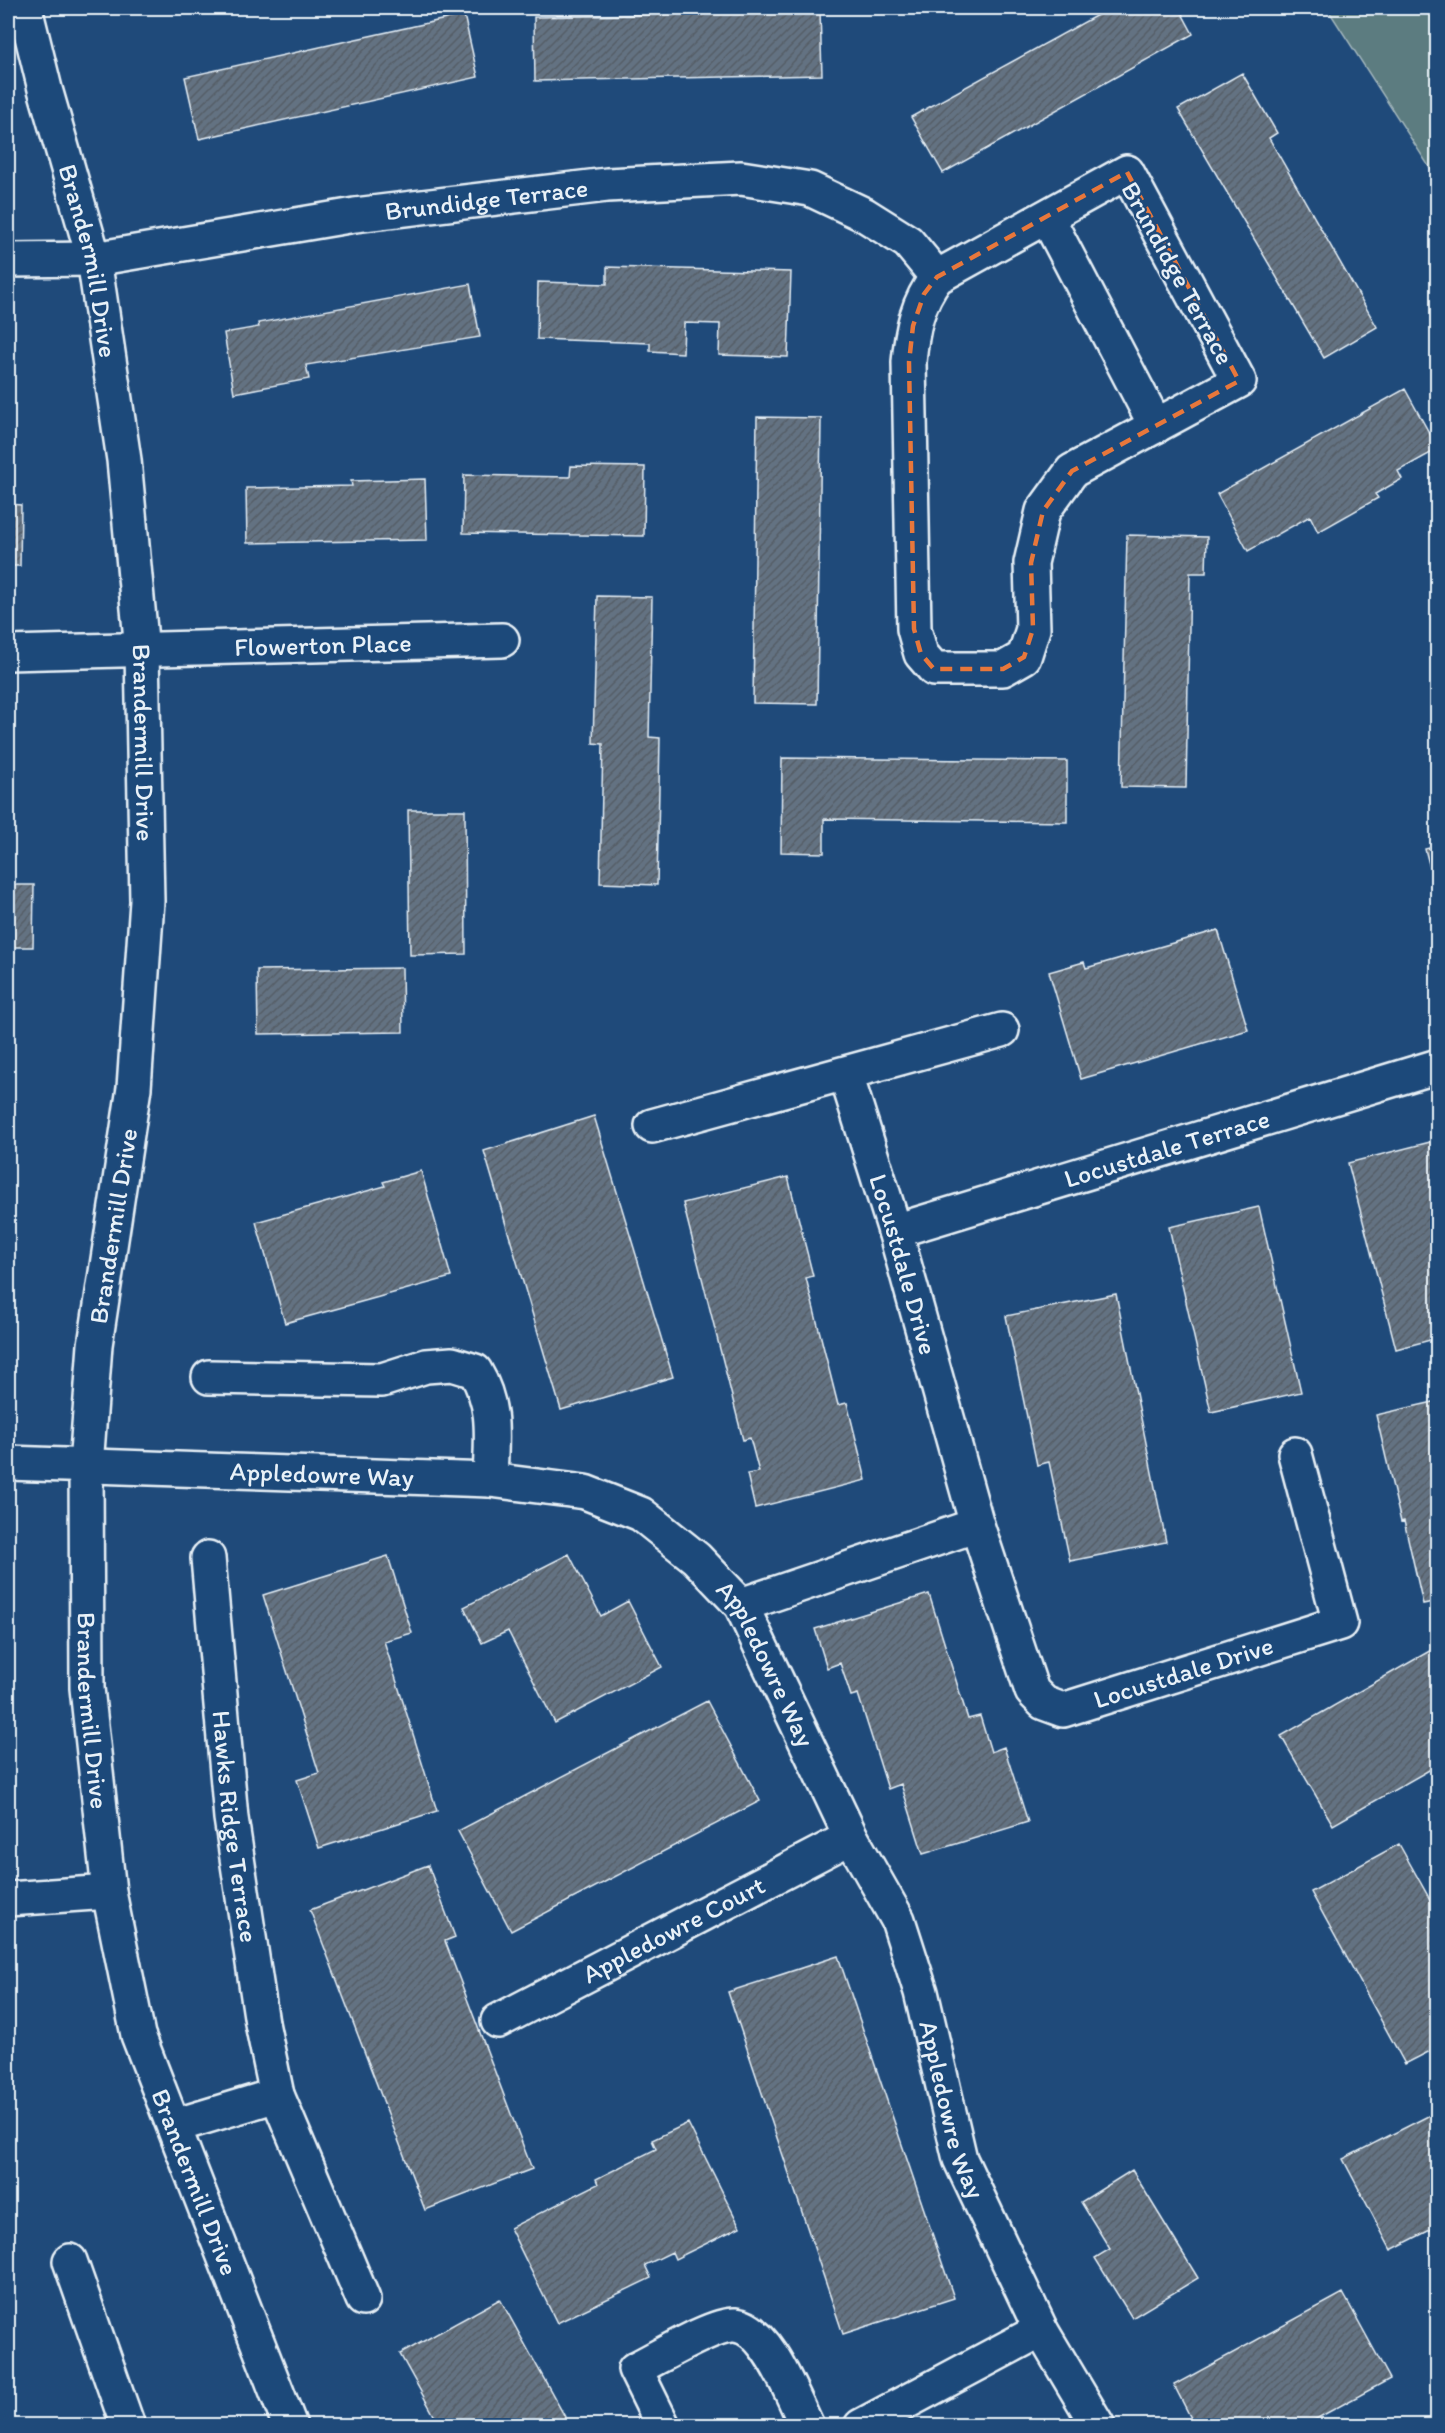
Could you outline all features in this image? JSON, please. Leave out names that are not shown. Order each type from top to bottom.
[{"type":"street","name":"Brandermill Drive","points":[[25,8],[45,89],[94,259],[124,460],[142,651],[147,901],[135,1064],[95,1345],[86,1466],[87,1688],[109,1892],[138,2035],[290,2426]]},
{"type":"street","name":"Brundidge Terrace","points":[[1127,172],[1239,381],[1072,471],[1043,511],[1031,563],[1033,629],[1024,657],[1003,669],[934,669],[921,654],[914,629],[909,362],[913,326],[924,294],[937,277],[1047,217],[1127,172]]},
{"type":"street","name":"Brundidge Terrace","points":[[8,260],[94,259],[355,215],[607,185],[741,178],[810,189],[865,215],[908,242],[937,277]]},
{"type":"street","points":[[1047,217],[1156,426]]},
{"type":"street","name":"Flowerton Place","points":[[8,653],[502,640]]},
{"type":"street","points":[[652,1126],[846,1075],[1002,1030]]},
{"type":"street","name":"Locustdale Terrace","points":[[896,1231],[1437,1066]]},
{"type":"street","name":"Locustdale Drive","points":[[846,1075],[896,1231],[977,1525],[1032,1691],[1044,1703],[1063,1710],[1340,1623],[1295,1454]]},
{"type":"street","points":[[209,1377],[382,1380],[426,1366],[452,1364],[475,1371],[486,1390],[492,1413],[490,1480]]},
{"type":"street","name":"Appledowre Way","points":[[8,1463],[490,1480],[585,1492],[641,1514],[696,1558],[741,1605],[851,1837],[898,1920],[921,1992],[960,2159],[1041,2330],[1098,2426]]},
{"type":"street","points":[[741,1605],[977,1525]]},
{"type":"street","name":"Hawks Ridge Terrace","points":[[208,1558],[231,1818],[262,2023],[277,2095],[363,2299]]},
{"type":"street","name":"Appledowre Court","points":[[498,2021],[851,1837]]},
{"type":"street","points":[[8,1899],[109,1892]]},
{"type":"street","points":[[174,2126],[277,2095]]},
{"type":"street","points":[[70,2261],[128,2426]]},
{"type":"street","points":[[663,2426],[635,2370],[709,2331],[734,2324],[750,2330],[769,2349],[807,2426]]},
{"type":"street","points":[[861,2426],[1041,2330]]},
{"type":"highlighted area","points":[[1127,172],[1239,381],[1072,471],[1043,511],[1031,563],[1033,629],[1024,657],[1003,669],[934,669],[921,654],[914,629],[909,362],[913,326],[924,294],[937,277]]},
{"type":"green space","points":[[1327,8],[1437,8],[1437,179]]},
{"type":"building","points":[[1110,8],[1179,8],[1193,34],[943,173],[911,117]]},
{"type":"building","points":[[820,11],[822,75],[535,81],[534,17]]},
{"type":"building","points":[[464,15],[478,77],[199,139],[185,77]]},
{"type":"building","points":[[1242,73],[1277,133],[1269,138],[1377,327],[1324,358],[1178,109]]},
{"type":"building","points":[[607,267],[791,272],[788,357],[719,355],[720,324],[684,323],[683,353],[650,351],[650,343],[537,339],[538,282],[607,284]]},
{"type":"building","points":[[470,284],[480,337],[306,365],[309,379],[234,393],[224,333],[259,327],[258,323]]},
{"type":"building","points":[[1405,389],[1438,449],[1398,471],[1402,479],[1375,494],[1378,498],[1318,532],[1310,516],[1248,551],[1217,494]]},
{"type":"building","points":[[757,417],[821,418],[817,704],[753,703]]},
{"type":"building","points":[[571,466],[645,467],[644,536],[463,533],[464,475],[570,477]]},
{"type":"building","points":[[425,479],[427,540],[247,543],[246,488],[352,486],[351,481]]},
{"type":"building","points":[[8,504],[21,505],[20,566],[8,566]]},
{"type":"building","points":[[1127,535],[1207,537],[1206,573],[1190,573],[1186,788],[1121,787]]},
{"type":"building","points":[[597,596],[652,597],[649,737],[660,738],[657,885],[600,883],[603,744],[593,743]]},
{"type":"building","points":[[782,758],[1067,761],[1067,822],[824,819],[824,853],[781,852]]},
{"type":"building","points":[[408,810],[465,810],[466,954],[410,955]]},
{"type":"building","points":[[1438,846],[1438,898],[1425,849]]},
{"type":"building","points":[[8,885],[34,885],[33,947],[8,947]]},
{"type":"building","points":[[1218,930],[1248,1030],[1081,1079],[1049,972],[1084,962],[1086,968]]},
{"type":"building","points":[[402,968],[403,1032],[258,1034],[257,970]]},
{"type":"building","points":[[8,1022],[13,1023],[8,1070]]},
{"type":"building","points":[[594,1116],[673,1377],[561,1410],[484,1151]]},
{"type":"building","points":[[1438,1140],[1438,1338],[1396,1349],[1348,1163]]},
{"type":"building","points":[[421,1171],[451,1277],[285,1323],[256,1222],[385,1186],[383,1182]]},
{"type":"building","points":[[788,1177],[813,1276],[806,1278],[838,1405],[847,1403],[866,1480],[755,1508],[747,1474],[759,1472],[750,1438],[743,1440],[683,1203]]},
{"type":"building","points":[[1259,1207],[1301,1392],[1211,1412],[1169,1227]]},
{"type":"building","points":[[1116,1294],[1166,1542],[1070,1561],[1049,1462],[1037,1465],[1006,1316]]},
{"type":"building","points":[[1438,1401],[1438,1601],[1423,1604],[1376,1415]]},
{"type":"building","points":[[569,1554],[601,1616],[628,1601],[662,1667],[555,1723],[508,1631],[482,1643],[464,1607]]},
{"type":"building","points":[[388,1556],[412,1633],[384,1641],[437,1811],[319,1848],[297,1780],[319,1773],[263,1595]]},
{"type":"building","points":[[929,1594],[968,1719],[980,1716],[991,1752],[1004,1747],[1028,1822],[923,1854],[901,1784],[888,1789],[858,1694],[851,1696],[840,1663],[827,1668],[815,1629]]},
{"type":"building","points":[[1433,1649],[1438,1657],[1438,1765],[1333,1825],[1281,1736]]},
{"type":"building","points":[[707,1701],[760,1801],[511,1931],[458,1831]]},
{"type":"building","points":[[1399,1844],[1438,1914],[1438,2047],[1405,2064],[1311,1892]]},
{"type":"building","points":[[428,1865],[455,1937],[445,1941],[532,2169],[425,2210],[310,1910]]},
{"type":"building","points":[[838,1956],[954,2298],[843,2334],[728,1992]]},
{"type":"building","points":[[1438,2111],[1438,2226],[1391,2250],[1343,2159]]},
{"type":"building","points":[[688,2123],[740,2227],[675,2259],[672,2252],[645,2265],[651,2278],[557,2323],[510,2228],[598,2184],[596,2179],[656,2149],[652,2140]]},
{"type":"building","points":[[1132,2170],[1198,2278],[1132,2318],[1095,2258],[1110,2249],[1081,2202]]},
{"type":"building","points":[[1343,2293],[1390,2379],[1303,2426],[1195,2426],[1174,2385]]},
{"type":"building","points":[[500,2299],[570,2426],[440,2426],[400,2354]]}]
